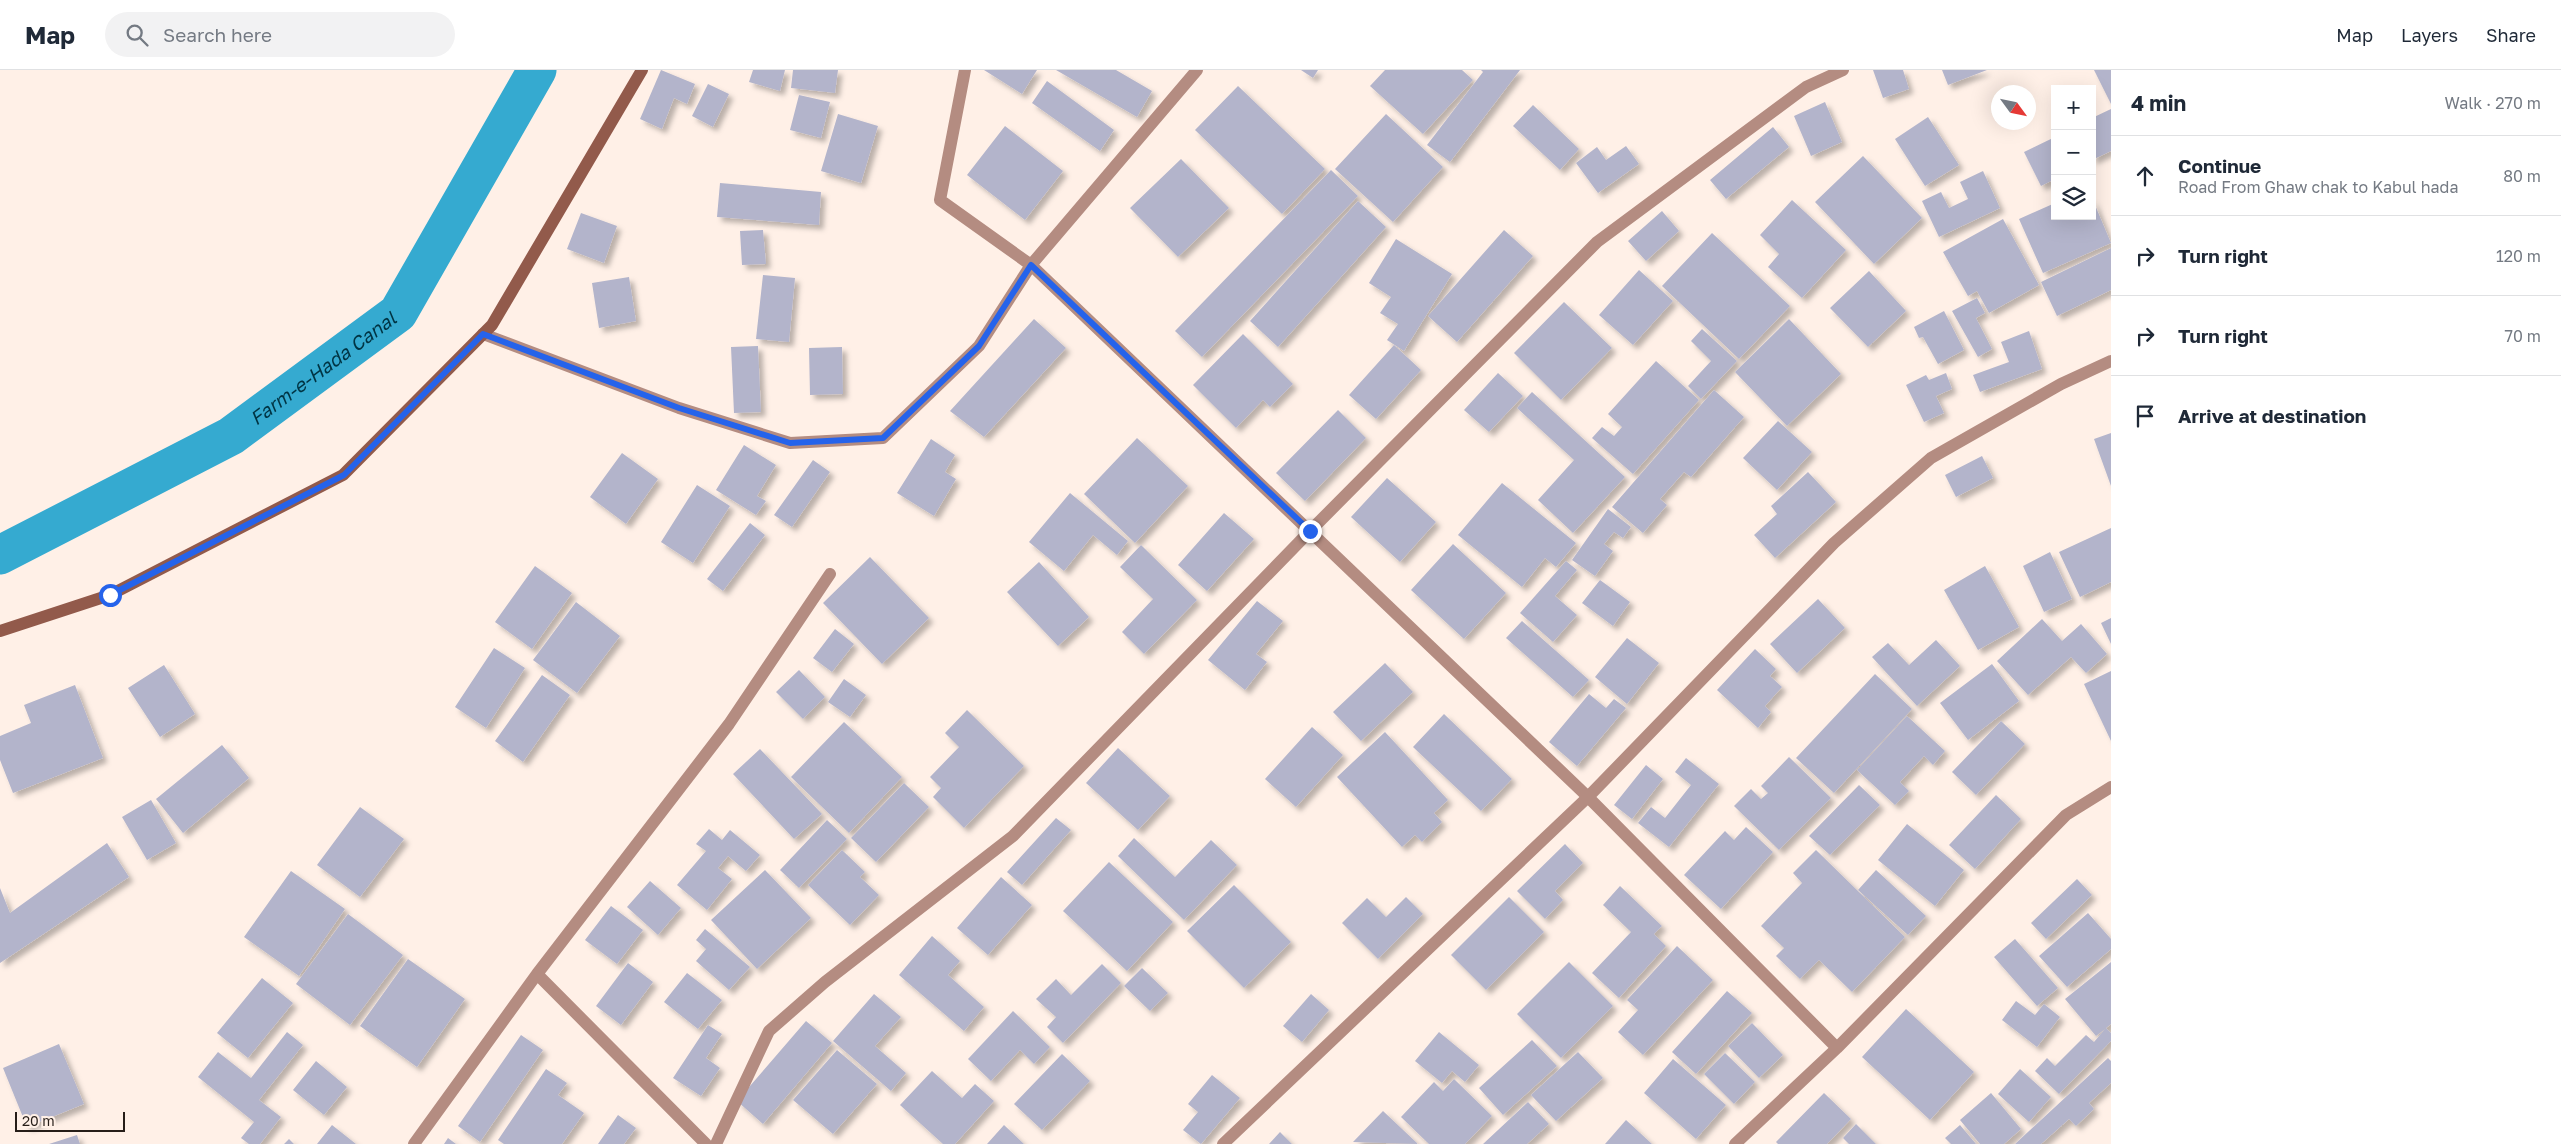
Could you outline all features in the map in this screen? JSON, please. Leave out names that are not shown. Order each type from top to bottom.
[{"type":"street","points":[[0,631],[110,595],[344,475],[492,325],[642,70]]},
{"type":"street","points":[[965,70],[940,200],[1031,265],[1588,797],[1837,1048]]},
{"type":"street","points":[[483,334],[679,408],[790,443],[883,438],[979,346],[1031,265],[1197,70]]},
{"type":"street","points":[[716,1144],[769,1031],[825,982],[1013,836],[1310,531],[1596,242],[1806,87],[1843,70]]},
{"type":"street","points":[[1223,1144],[1588,797],[1834,543],[1931,458],[2061,384],[2111,361]]},
{"type":"street","points":[[414,1144],[537,974],[729,724],[830,574]]},
{"type":"street","points":[[1735,1144],[1837,1048],[2066,815],[2111,787]]},
{"type":"street","points":[[537,974],[706,1144]]},
{"type":"building","points":[[661,70],[695,84],[687,104],[674,98],[662,129],[640,119]]},
{"type":"building","points":[[753,70],[785,70],[780,91],[749,82]]},
{"type":"building","points":[[793,70],[838,70],[835,93],[791,88]]},
{"type":"building","points":[[984,70],[1037,70],[1022,94]]},
{"type":"building","points":[[1056,70],[1116,70],[1152,91],[1137,117]]},
{"type":"building","points":[[1301,70],[1318,70],[1313,78]]},
{"type":"building","points":[[1385,70],[1462,70],[1473,80],[1423,134],[1370,86]]},
{"type":"building","points":[[1481,70],[1520,70],[1450,162],[1427,145],[1483,72]]},
{"type":"building","points":[[1873,70],[1903,70],[1909,89],[1883,98]]},
{"type":"building","points":[[1942,70],[1987,70],[1948,85]]},
{"type":"building","points":[[2094,70],[2111,70],[2111,104]]},
{"type":"building","points":[[1047,81],[1114,130],[1100,151],[1032,103]]},
{"type":"building","points":[[708,84],[729,94],[713,127],[692,116]]},
{"type":"building","points":[[1238,86],[1325,169],[1282,214],[1195,130]]},
{"type":"building","points":[[799,95],[830,102],[821,138],[790,130]]},
{"type":"building","points":[[1825,102],[1842,142],[1811,156],[1794,116]]},
{"type":"building","points":[[1533,105],[1579,149],[1560,170],[1513,126]]},
{"type":"building","points":[[2111,109],[2111,151],[2096,158],[2096,130],[2096,116]]},
{"type":"building","points":[[838,114],[878,126],[861,183],[821,171]]},
{"type":"building","points":[[1386,114],[1443,167],[1393,222],[1335,169]]},
{"type":"building","points":[[1928,117],[1959,165],[1925,186],[1895,139]]},
{"type":"building","points":[[1005,126],[1063,171],[1025,220],[967,175]]},
{"type":"building","points":[[1773,127],[1789,147],[1726,199],[1710,180]]},
{"type":"building","points":[[2051,139],[2051,181],[2041,186],[2024,152]]},
{"type":"building","points":[[1626,146],[1639,164],[1598,193],[1576,163],[1597,147],[1606,160]]},
{"type":"building","points":[[1863,156],[1922,218],[1874,264],[1815,202]]},
{"type":"building","points":[[1181,159],[1229,208],[1178,257],[1130,208]]},
{"type":"building","points":[[1331,170],[1358,196],[1202,357],[1175,331]]},
{"type":"building","points":[[1983,171],[2000,208],[1939,237],[1922,201],[1941,192],[1949,208],[1968,199],[1960,182]]},
{"type":"building","points":[[720,183],[821,192],[819,225],[717,217]]},
{"type":"building","points":[[1792,200],[1846,250],[1802,298],[1768,267],[1779,254],[1760,235]]},
{"type":"building","points":[[1358,201],[1386,227],[1278,347],[1250,321]]},
{"type":"building","points":[[2051,205],[2051,220],[2096,220],[2096,207],[2111,243],[2043,273],[2019,219]]},
{"type":"building","points":[[1662,211],[1679,231],[1646,261],[1628,241]]},
{"type":"building","points":[[581,213],[617,226],[604,263],[567,249]]},
{"type":"building","points":[[2003,219],[2039,285],[1989,313],[1977,291],[1968,296],[1943,252]]},
{"type":"building","points":[[763,230],[766,264],[742,265],[740,231]]},
{"type":"building","points":[[1504,230],[1533,256],[1457,342],[1428,316]]},
{"type":"building","points":[[1712,233],[1790,306],[1739,359],[1662,286]]},
{"type":"building","points":[[1396,239],[1452,274],[1404,351],[1387,340],[1398,324],[1380,313],[1391,297],[1369,283]]},
{"type":"building","points":[[2111,248],[2111,290],[2057,316],[2041,282]]},
{"type":"building","points":[[1639,270],[1673,301],[1633,345],[1599,315]]},
{"type":"building","points":[[1869,271],[1906,311],[1868,347],[1830,308]]},
{"type":"building","points":[[763,275],[795,278],[789,342],[756,339]]},
{"type":"building","points":[[629,277],[636,321],[599,328],[592,283]]},
{"type":"building","points":[[1977,298],[1985,313],[1976,318],[1992,349],[1978,357],[1952,311]]},
{"type":"building","points":[[1564,302],[1612,348],[1561,400],[1514,353]]},
{"type":"building","points":[[1944,311],[1964,350],[1938,364],[1923,337],[1919,338],[1914,327]]},
{"type":"building","points":[[1034,319],[1066,348],[984,437],[950,411]]},
{"type":"building","points":[[1789,319],[1841,374],[1787,426],[1735,372]]},
{"type":"building","points":[[1702,329],[1737,361],[1701,399],[1688,386],[1711,361],[1691,341]]},
{"type":"building","points":[[2029,331],[2042,369],[1980,392],[1973,375],[2009,362],[2001,342]]},
{"type":"building","points":[[1243,334],[1293,384],[1270,407],[1263,400],[1236,428],[1193,385]]},
{"type":"building","points":[[1394,345],[1421,370],[1376,419],[1349,395]]},
{"type":"building","points":[[758,346],[761,412],[734,413],[731,347]]},
{"type":"building","points":[[842,347],[843,394],[810,395],[809,348]]},
{"type":"building","points":[[1656,361],[1699,400],[1633,474],[1592,438],[1602,427],[1614,436],[1622,427],[1608,414]]},
{"type":"building","points":[[1498,373],[1523,396],[1489,432],[1464,410]]},
{"type":"building","points":[[1946,373],[1952,389],[1936,396],[1944,413],[1924,422],[1906,385],[1926,375],[1929,380]]},
{"type":"building","points":[[1714,390],[1744,417],[1691,477],[1684,472],[1660,499],[1667,505],[1643,533],[1612,507]]},
{"type":"building","points":[[1532,392],[1625,477],[1573,533],[1538,500],[1574,460],[1517,408]]},
{"type":"building","points":[[1338,410],[1366,438],[1305,501],[1276,473]]},
{"type":"building","points":[[1778,421],[1812,452],[1777,490],[1743,458]]},
{"type":"building","points":[[2111,433],[2111,486],[2094,439]]},
{"type":"building","points":[[1137,438],[1188,486],[1135,543],[1084,494]]},
{"type":"building","points":[[931,439],[955,455],[945,472],[956,479],[934,516],[897,493]]},
{"type":"building","points":[[744,445],[776,465],[757,496],[766,501],[756,515],[716,490]]},
{"type":"building","points":[[622,453],[658,479],[626,524],[590,497]]},
{"type":"building","points":[[1982,456],[1993,478],[1956,497],[1945,475]]},
{"type":"building","points":[[813,460],[830,472],[792,527],[774,515]]},
{"type":"building","points":[[1808,472],[1836,502],[1775,558],[1754,535],[1777,514],[1771,506]]},
{"type":"building","points":[[1387,478],[1436,522],[1400,562],[1351,517]]},
{"type":"building","points":[[1502,483],[1576,543],[1556,567],[1545,558],[1522,587],[1458,535]]},
{"type":"building","points":[[697,485],[730,506],[693,563],[661,542]]},
{"type":"building","points":[[1070,493],[1128,541],[1117,555],[1093,535],[1064,571],[1029,542]]},
{"type":"building","points":[[1608,509],[1631,527],[1623,538],[1614,532],[1604,544],[1613,551],[1595,576],[1572,560]]},
{"type":"building","points":[[1224,513],[1254,539],[1207,591],[1178,565]]},
{"type":"building","points":[[750,523],[765,535],[723,591],[707,579]]},
{"type":"building","points":[[2111,528],[2111,582],[2080,597],[2059,552]]},
{"type":"building","points":[[1453,544],[1506,593],[1464,639],[1411,590]]},
{"type":"building","points":[[1141,545],[1197,600],[1144,654],[1122,632],[1153,599],[1120,567]]},
{"type":"building","points":[[2050,552],[2072,599],[2044,612],[2023,566]]},
{"type":"building","points":[[870,557],[929,618],[882,664],[823,603]]},
{"type":"building","points":[[1566,561],[1577,570],[1555,596],[1577,615],[1553,642],[1520,613]]},
{"type":"building","points":[[1039,562],[1089,617],[1058,646],[1007,592]]},
{"type":"building","points":[[535,566],[572,593],[532,649],[495,622]]},
{"type":"building","points":[[1985,566],[2019,627],[1978,650],[1944,590]]},
{"type":"building","points":[[1600,580],[1630,602],[1613,626],[1582,603]]},
{"type":"building","points":[[1818,599],[1845,628],[1797,673],[1770,644]]},
{"type":"building","points":[[1257,601],[1283,621],[1256,654],[1267,662],[1245,690],[1208,660]]},
{"type":"building","points":[[576,602],[620,636],[577,693],[533,660]]},
{"type":"building","points":[[2111,618],[2111,644],[2101,623]]},
{"type":"building","points":[[2042,619],[2062,641],[2081,624],[2107,654],[2086,673],[2071,657],[2028,695],[1997,661]]},
{"type":"building","points":[[1522,621],[1589,680],[1573,697],[1506,638]]},
{"type":"building","points":[[835,629],[854,644],[832,672],[813,658]]},
{"type":"building","points":[[1627,638],[1659,663],[1627,704],[1595,677]]},
{"type":"building","points":[[1936,640],[1960,666],[1917,706],[1872,657],[1888,643],[1909,665]]},
{"type":"building","points":[[494,648],[525,668],[486,728],[455,707]]},
{"type":"building","points":[[1755,649],[1776,669],[1770,676],[1782,687],[1765,706],[1771,712],[1758,728],[1717,690]]},
{"type":"building","points":[[1385,663],[1413,692],[1361,741],[1333,712]]},
{"type":"building","points":[[1992,664],[2019,701],[1968,740],[1940,703]]},
{"type":"building","points":[[164,665],[195,714],[160,737],[128,688]]},
{"type":"building","points":[[799,670],[825,697],[803,719],[776,692]]},
{"type":"building","points":[[2111,671],[2111,741],[2084,684]]},
{"type":"building","points":[[1875,674],[1912,709],[1834,793],[1796,758]]},
{"type":"building","points":[[542,675],[570,695],[523,762],[495,741]]},
{"type":"building","points":[[844,679],[866,695],[850,717],[828,702]]},
{"type":"building","points":[[75,685],[103,758],[13,793],[0,760],[0,736],[31,723],[24,705]]},
{"type":"building","points":[[1589,694],[1606,708],[1614,699],[1626,708],[1577,766],[1549,742]]},
{"type":"building","points":[[967,710],[1024,766],[964,828],[933,797],[941,788],[930,777],[959,747],[945,733]]},
{"type":"building","points":[[1444,714],[1512,779],[1481,811],[1413,747]]},
{"type":"building","points":[[1907,716],[1945,751],[1933,765],[1924,756],[1900,782],[1909,791],[1895,805],[1857,770]]},
{"type":"building","points":[[2001,721],[2025,744],[1976,795],[1952,772]]},
{"type":"building","points":[[844,722],[902,777],[849,833],[791,777]]},
{"type":"building","points":[[1312,727],[1343,755],[1296,807],[1265,779]]},
{"type":"building","points":[[1385,732],[1448,800],[1434,813],[1442,822],[1422,842],[1415,835],[1402,847],[1337,777]]},
{"type":"building","points":[[222,745],[249,778],[183,833],[156,799]]},
{"type":"building","points":[[1118,748],[1170,796],[1138,830],[1086,783]]},
{"type":"building","points":[[760,749],[822,814],[794,839],[733,774]]},
{"type":"building","points":[[1789,757],[1831,798],[1779,850],[1734,806],[1751,789],[1761,799],[1768,793],[1761,786]]},
{"type":"building","points":[[1686,758],[1719,784],[1669,847],[1638,823],[1651,807],[1665,818],[1691,785],[1675,772]]},
{"type":"building","points":[[1646,765],[1663,779],[1632,819],[1614,805]]},
{"type":"building","points":[[904,783],[929,807],[876,862],[851,838]]},
{"type":"building","points":[[1859,785],[1880,805],[1830,855],[1809,836]]},
{"type":"building","points":[[1996,795],[2021,819],[1975,869],[1949,845]]},
{"type":"building","points":[[151,800],[176,843],[147,860],[122,817]]},
{"type":"building","points":[[360,807],[404,839],[360,897],[317,865]]},
{"type":"building","points":[[1056,818],[1071,830],[1022,885],[1007,872]]},
{"type":"building","points":[[827,820],[847,839],[799,888],[780,870]]},
{"type":"building","points":[[1907,824],[1964,870],[1935,906],[1878,860]]},
{"type":"building","points":[[1746,827],[1773,852],[1721,909],[1684,875],[1725,831],[1734,840]]},
{"type":"building","points":[[709,829],[722,840],[730,830],[760,855],[746,871],[728,856],[718,868],[732,879],[707,910],[677,885],[706,851],[696,844]]},
{"type":"building","points":[[1134,838],[1175,877],[1211,840],[1237,865],[1184,920],[1118,856]]},
{"type":"building","points":[[107,843],[129,877],[0,963],[0,888],[10,913]]},
{"type":"building","points":[[1565,844],[1583,863],[1555,891],[1563,900],[1545,919],[1517,891]]},
{"type":"building","points":[[842,850],[865,872],[860,877],[879,895],[850,925],[808,885]]},
{"type":"building","points":[[1816,850],[1905,937],[1852,992],[1819,960],[1800,979],[1776,956],[1784,948],[1761,926],[1802,883],[1793,873]]},
{"type":"building","points":[[1109,862],[1173,922],[1127,971],[1063,911]]},
{"type":"building","points":[[765,870],[811,918],[757,969],[711,920]]},
{"type":"building","points":[[1876,870],[1926,916],[1908,935],[1858,890]]},
{"type":"building","points":[[291,871],[345,909],[299,976],[244,937]]},
{"type":"building","points":[[1001,877],[1032,905],[988,955],[957,928]]},
{"type":"building","points":[[2077,879],[2092,895],[2046,939],[2031,923]]},
{"type":"building","points":[[650,881],[681,908],[658,935],[627,907]]},
{"type":"building","points":[[1234,885],[1291,942],[1244,988],[1187,931]]},
{"type":"building","points":[[1620,886],[1662,926],[1654,934],[1666,946],[1619,998],[1592,973],[1631,932],[1603,905]]},
{"type":"building","points":[[1406,897],[1423,914],[1378,959],[1342,923],[1367,898],[1386,917]]},
{"type":"building","points":[[1509,897],[1544,932],[1486,990],[1451,955]]},
{"type":"building","points":[[611,906],[643,930],[617,964],[585,940]]},
{"type":"building","points":[[2088,913],[2111,939],[2111,949],[2067,987],[2039,956]]},
{"type":"building","points":[[348,914],[403,955],[350,1025],[296,984]]},
{"type":"building","points":[[705,929],[750,967],[729,990],[696,961],[706,949],[696,940]]},
{"type":"building","points":[[932,936],[960,961],[948,975],[984,1007],[964,1031],[899,975]]},
{"type":"building","points":[[2015,939],[2058,988],[2037,1006],[1994,957]]},
{"type":"building","points":[[1677,946],[1713,980],[1643,1055],[1618,1032],[1638,1010],[1627,1000]]},
{"type":"building","points":[[408,959],[465,999],[417,1067],[360,1026]]},
{"type":"building","points":[[1569,962],[1613,1006],[1561,1058],[1517,1014]]},
{"type":"building","points":[[2111,962],[2111,1024],[2106,1028],[2111,1033],[2111,1041],[2059,1094],[2035,1071],[2047,1058],[2055,1066],[2086,1035],[2094,1042],[2105,1029],[2096,1036],[2065,999]]},
{"type":"building","points":[[628,963],[653,982],[621,1025],[596,1006]]},
{"type":"building","points":[[1102,964],[1121,983],[1063,1043],[1047,1027],[1056,1017],[1036,999],[1056,979],[1071,995]]},
{"type":"building","points":[[1142,968],[1168,993],[1150,1011],[1124,986]]},
{"type":"building","points":[[687,973],[722,1000],[698,1029],[664,1002]]},
{"type":"building","points":[[262,978],[293,1003],[248,1058],[217,1033]]},
{"type":"building","points":[[1727,991],[1752,1013],[1696,1074],[1672,1052]]},
{"type":"building","points":[[874,994],[901,1017],[875,1046],[906,1073],[891,1091],[833,1041]]},
{"type":"building","points":[[1311,994],[1329,1010],[1302,1042],[1283,1026]]},
{"type":"building","points":[[2016,1001],[2035,1015],[2044,1004],[2060,1017],[2037,1047],[2002,1020]]},
{"type":"building","points":[[1906,1009],[1974,1072],[1930,1120],[1862,1057]]},
{"type":"building","points":[[1013,1011],[1050,1047],[1034,1064],[1020,1050],[991,1081],[968,1059]]},
{"type":"building","points":[[806,1021],[832,1043],[763,1124],[737,1101]]},
{"type":"building","points":[[1752,1023],[1783,1055],[1759,1078],[1728,1046]]},
{"type":"building","points":[[708,1025],[722,1034],[706,1058],[720,1068],[701,1096],[673,1078]]},
{"type":"building","points":[[287,1032],[303,1045],[259,1100],[281,1117],[260,1144],[249,1144],[241,1138],[254,1122],[198,1077],[218,1052],[251,1078]]},
{"type":"building","points":[[1439,1032],[1479,1065],[1465,1082],[1452,1071],[1442,1083],[1415,1061]]},
{"type":"building","points":[[521,1035],[543,1050],[480,1142],[458,1126]]},
{"type":"building","points":[[1532,1040],[1557,1066],[1503,1115],[1479,1088]]},
{"type":"building","points":[[59,1044],[84,1104],[27,1127],[3,1068]]},
{"type":"building","points":[[837,1050],[877,1084],[833,1134],[793,1100]]},
{"type":"building","points":[[1578,1052],[1603,1078],[1556,1121],[1531,1095]]},
{"type":"building","points":[[1725,1053],[1755,1082],[1734,1104],[1704,1074]]},
{"type":"building","points":[[1062,1054],[1090,1081],[1042,1130],[1014,1104]]},
{"type":"building","points":[[2108,1058],[2111,1061],[2111,1083],[2089,1103],[2094,1109],[2076,1126],[2069,1119],[2041,1144],[2015,1144]]},
{"type":"building","points":[[1673,1059],[1726,1105],[1696,1139],[1644,1093]]},
{"type":"building","points":[[316,1061],[347,1087],[324,1115],[293,1090]]},
{"type":"building","points":[[546,1069],[567,1083],[558,1095],[584,1113],[562,1144],[504,1144],[498,1140]]},
{"type":"building","points":[[2020,1069],[2051,1097],[2029,1122],[1998,1094]]},
{"type":"building","points":[[932,1071],[962,1098],[975,1084],[994,1101],[955,1144],[943,1144],[900,1105]]},
{"type":"building","points":[[1212,1075],[1240,1098],[1201,1144],[1183,1130],[1198,1112],[1188,1104]]},
{"type":"building","points":[[1454,1079],[1492,1116],[1465,1144],[1429,1144],[1401,1117],[1434,1082],[1443,1091]]},
{"type":"building","points":[[1824,1093],[1851,1119],[1827,1144],[1778,1144],[1776,1142]]},
{"type":"building","points":[[1991,1093],[2021,1129],[2004,1144],[1980,1144],[1960,1120]]},
{"type":"building","points":[[1528,1102],[1549,1124],[1527,1144],[1483,1144]]},
{"type":"building","points":[[1383,1111],[1418,1144],[1353,1142]]},
{"type":"building","points":[[618,1115],[636,1128],[624,1144],[598,1144]]},
{"type":"building","points":[[1626,1120],[1652,1144],[1605,1144]]},
{"type":"building","points":[[1856,1124],[1876,1144],[1849,1144],[1843,1138]]},
{"type":"building","points":[[332,1125],[356,1144],[317,1144]]},
{"type":"building","points":[[1004,1125],[1024,1144],[987,1144]]},
{"type":"building","points":[[1960,1125],[1976,1144],[1951,1144],[1945,1138]]},
{"type":"building","points":[[1280,1132],[1292,1144],[1269,1144]]},
{"type":"building","points":[[77,1135],[80,1144],[49,1144]]},
{"type":"building","points":[[448,1138],[456,1144],[444,1144]]},
{"type":"building","points":[[289,1139],[294,1144],[284,1144]]},
{"type":"waterway","name":"Farm-e-Hada Canal","points":[[0,555],[231,436],[398,313],[537,70]]},
{"type":"route","points":[[110,595],[344,475],[483,334],[679,408],[790,443],[883,438],[979,346],[1031,265],[1310,531]]}]
